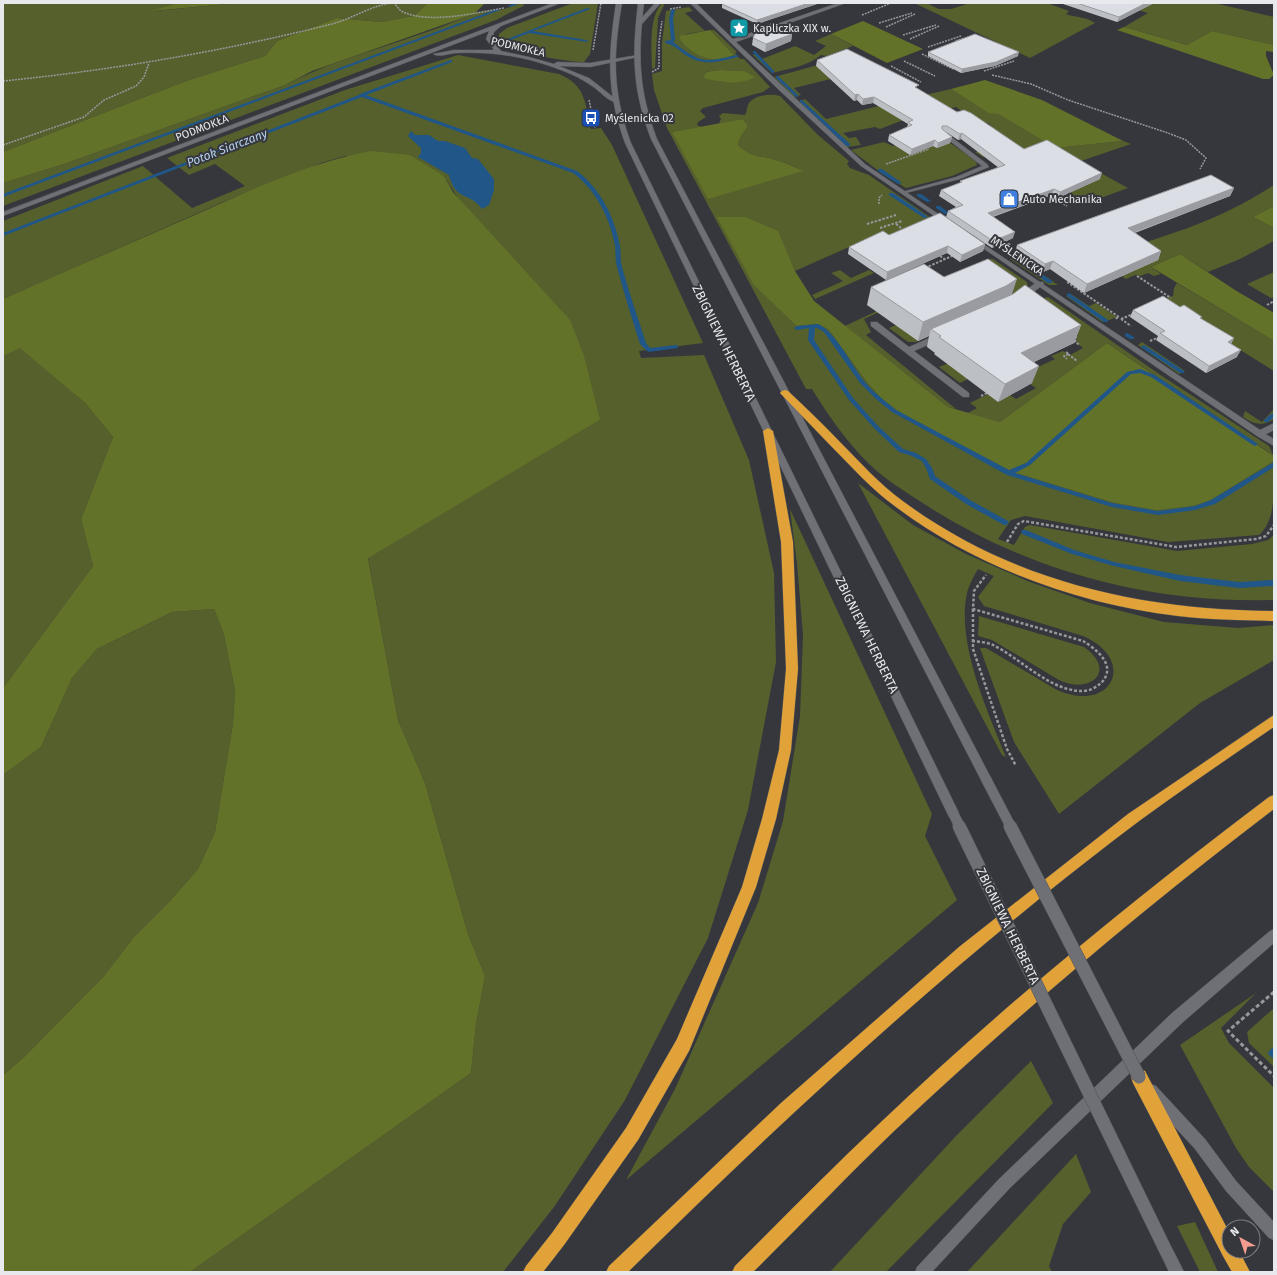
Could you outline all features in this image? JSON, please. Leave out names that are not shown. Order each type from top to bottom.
[{"type":"highway","points":[[785,393],[852,462],[884,492],[935,528],[989,557],[1056,583],[1129,603],[1205,614],[1274,616]]},
{"type":"highway","points":[[532,1272],[558,1239],[632,1134],[683,1045],[749,887],[767,826],[785,750],[792,669],[787,542],[768,431]]},
{"type":"highway","points":[[615,1272],[775,1118],[882,1022],[968,949],[1088,852],[1274,720]]},
{"type":"highway","points":[[741,1272],[886,1128],[998,1026],[1123,918],[1179,872],[1274,801]]},
{"type":"highway","points":[[1139,1077],[1221,1234]]},
{"type":"highway","points":[[1234,1259],[1241,1272]]},
{"type":"main road","name":"PODMOKŁA","points":[[3,214],[558,3]]},
{"type":"main road","name":"ZBIGNIEWA HERBERTA","points":[[619,3],[611,61],[615,101],[623,131],[642,174],[1176,1272]]},
{"type":"main road","points":[[641,3],[636,56],[637,78],[640,100],[654,139],[1139,1077],[1200,1144],[1231,1186],[1274,1233]]},
{"type":"main road","points":[[639,24],[658,3]]},
{"type":"main road","points":[[693,3],[842,147],[868,169],[955,227]]},
{"type":"main road","points":[[733,41],[843,3]]},
{"type":"main road","points":[[499,53],[488,39],[492,31],[504,23]]},
{"type":"main road","name":"PODMOKŁA","points":[[408,60],[466,50],[499,53],[543,63],[583,78],[615,101]]},
{"type":"main road","points":[[543,63],[578,65],[636,56]]},
{"type":"main road","points":[[904,193],[958,178],[986,167],[944,134]]},
{"type":"main road","name":"MYŚLENICKA","points":[[968,236],[1274,443]]},
{"type":"main road","points":[[1013,303],[1040,284]]},
{"type":"main road","points":[[874,324],[966,396]]},
{"type":"main road","points":[[908,351],[950,332]]},
{"type":"main road","points":[[1260,434],[1274,426]]},
{"type":"main road","points":[[922,1272],[1004,1184],[1165,1030],[1274,935]]},
{"type":"path","points":[[3,81],[92,72],[149,63],[265,40],[341,22],[381,3],[394,3],[401,11],[416,16],[454,16],[501,7],[506,9]]},
{"type":"path","points":[[592,56],[601,3]]},
{"type":"path","points":[[862,15],[891,4]]},
{"type":"path","points":[[664,10],[682,7]]},
{"type":"path","points":[[879,24],[912,13]]},
{"type":"path","points":[[886,27],[908,19],[905,18],[915,14]]},
{"type":"path","points":[[646,72],[655,72],[659,68],[659,42],[663,16]]},
{"type":"path","points":[[903,35],[936,25]]},
{"type":"path","points":[[910,39],[939,26]]},
{"type":"path","points":[[928,47],[961,36]]},
{"type":"path","points":[[952,44],[965,38]]},
{"type":"path","points":[[922,54],[953,69]]},
{"type":"path","points":[[904,61],[935,76]]},
{"type":"path","points":[[984,71],[1014,61]]},
{"type":"path","points":[[3,145],[84,117],[92,109],[111,96],[135,87],[144,80],[149,63]]},
{"type":"path","points":[[891,66],[921,82]]},
{"type":"path","points":[[992,75],[1031,84],[1068,100],[1177,136],[1194,146],[1206,158],[1200,169]]},
{"type":"path","points":[[588,94],[595,128]]},
{"type":"path","points":[[868,169],[929,149]]},
{"type":"path","points":[[1047,194],[1067,206]]},
{"type":"path","points":[[1048,199],[1053,198]]},
{"type":"path","points":[[866,224],[896,215]]},
{"type":"path","points":[[880,228],[902,221]]},
{"type":"path","points":[[896,224],[901,228]]},
{"type":"path","points":[[940,256],[946,259]]},
{"type":"path","points":[[921,270],[952,256]]},
{"type":"path","points":[[1137,276],[1171,298]]},
{"type":"path","points":[[1267,304],[1274,301]]},
{"type":"path","points":[[1131,326],[1120,318],[1134,313]]},
{"type":"path","points":[[1075,342],[1077,331]]},
{"type":"path","points":[[1069,338],[1080,345]]},
{"type":"path","points":[[1067,359],[1064,356],[1067,353],[1077,361]]},
{"type":"path","points":[[1007,542],[1018,524],[1024,521],[1176,547],[1257,539],[1266,536],[1274,525]]},
{"type":"path","points":[[987,573],[974,591],[972,609],[973,649],[1006,749],[1016,766]]},
{"type":"path","points":[[972,609],[1083,641],[1094,647],[1106,662],[1106,676],[1100,685],[1094,689],[1084,691],[1071,690],[1056,684],[992,645],[972,641]]},
{"type":"path","points":[[1274,992],[1228,1031],[1274,1076]]},
{"type":"green space","points":[[3,3],[178,3],[155,11],[238,3],[428,3],[414,16],[381,22],[337,18],[277,41],[265,56],[186,81],[3,152]]},
{"type":"green space","points":[[178,3],[238,3],[152,11]]},
{"type":"green space","points":[[428,3],[485,3],[474,14],[312,71],[285,85],[64,164],[3,183],[3,152],[186,81],[265,56],[277,41],[337,18],[381,22],[414,16]]},
{"type":"green space","points":[[519,3],[525,5],[496,20],[3,206],[3,183],[64,164],[285,85],[331,65],[428,32],[475,13],[501,10]]},
{"type":"green space","points":[[573,3],[598,3],[590,54],[584,62],[526,53],[504,46],[498,42],[499,34],[507,28]]},
{"type":"green space","points":[[662,3],[665,3],[658,18],[655,68],[652,69],[651,44],[653,26],[655,17]]},
{"type":"green space","points":[[914,3],[926,3],[939,9],[951,9],[970,3],[1047,3],[1069,11],[1066,14],[1088,19],[1095,23],[1030,58]]},
{"type":"green space","points":[[1114,3],[1214,3],[1274,17],[1274,45],[1212,31],[1187,45],[1124,27],[1148,13]]},
{"type":"green space","points":[[689,7],[693,11],[685,13],[705,31],[686,34],[700,53],[710,58],[734,55],[710,30],[714,30],[737,52],[735,53],[740,59],[744,59],[770,87],[763,92],[703,108],[700,111],[706,117],[698,122],[697,125],[701,127],[672,132],[802,171],[783,162],[753,155],[738,145],[740,138],[748,126],[743,119],[719,124],[721,119],[719,116],[723,113],[745,115],[749,103],[759,96],[780,96],[818,135],[849,161],[847,164],[850,168],[869,175],[931,218],[906,228],[886,242],[876,235],[795,271],[777,231],[797,326],[818,324],[829,330],[866,381],[881,398],[1211,500],[1274,461],[1272,511],[1265,528],[1259,535],[1168,542],[1025,516],[1011,520],[998,539],[1014,545],[1025,527],[1030,525],[1177,551],[1252,544],[1268,540],[1274,535],[1274,600],[1229,600],[1140,590],[1096,580],[1054,567],[1012,551],[971,531],[899,488],[868,463],[838,428],[812,389],[806,389],[667,128],[654,90],[652,74],[662,71],[662,43],[666,11]],"holes":[[[711,71],[744,71],[751,79],[724,82],[703,78],[705,73]]]},
{"type":"green space","points":[[863,21],[923,49],[887,63],[831,34]]},
{"type":"green space","points":[[1124,27],[1187,45],[1212,31],[1274,45],[1274,52],[1266,51],[1266,56],[1274,75],[1269,79],[1263,79],[1117,30]]},
{"type":"green space","points":[[710,30],[734,55],[717,59],[703,57],[688,48],[679,36]]},
{"type":"green space","points":[[831,34],[853,46],[826,56],[821,55],[816,59],[798,67],[772,73],[753,55],[756,53],[762,59],[795,46],[814,55],[826,46],[815,41]]},
{"type":"green space","points":[[458,55],[559,74],[568,78],[579,89],[583,96],[591,129],[601,128],[612,145],[703,343],[639,351],[641,358],[704,355],[749,460],[774,573],[776,662],[748,810],[708,938],[625,1100],[554,1207],[503,1272],[190,1272],[471,1073],[476,1024],[485,976],[468,934],[425,783],[398,720],[368,557],[600,420],[444,176],[345,156],[321,163],[223,202],[3,299],[3,221],[143,166],[192,208],[245,186],[215,164],[189,175],[167,158],[345,90]]},
{"type":"green space","points":[[829,62],[847,75],[794,88],[801,95],[794,97],[774,77]]},
{"type":"green space","points":[[721,70],[744,71],[755,77],[742,82],[722,82],[703,78],[705,73]]},
{"type":"green space","points":[[985,80],[1042,100],[1123,141],[1055,148],[999,114],[988,113],[951,89]]},
{"type":"green space","points":[[951,89],[988,113],[999,113],[1055,148],[1123,141],[1131,144],[1078,162],[998,152],[983,157],[975,152],[1011,141],[992,128],[990,124],[972,118],[956,107],[938,111],[921,96]]},
{"type":"green space","points":[[805,99],[826,119],[887,104],[906,119],[880,129],[875,127],[843,133],[849,138],[856,137],[861,145],[847,147],[799,102]]},
{"type":"green space","points":[[743,119],[748,126],[740,138],[738,145],[753,155],[770,158],[803,171],[708,199],[672,132]]},
{"type":"green space","points":[[929,134],[943,138],[976,161],[977,165],[952,176],[906,188],[884,175],[851,150],[884,142],[893,146]]},
{"type":"green space","points":[[371,151],[410,155],[444,176],[453,192],[570,320],[584,356],[600,420],[368,558],[398,720],[425,783],[468,934],[485,976],[476,1024],[471,1073],[190,1272],[3,1272],[3,1075],[23,1058],[103,977],[134,937],[168,903],[198,869],[215,832],[233,723],[235,691],[224,635],[214,609],[172,612],[97,649],[72,678],[41,747],[3,775],[3,688],[93,566],[81,519],[113,437],[85,403],[20,348],[3,356],[3,299],[282,177],[326,162]]},
{"type":"green space","points":[[1021,163],[1097,171],[1128,188],[1087,203]]},
{"type":"green space","points":[[1274,185],[1274,206],[1253,217],[1274,228],[1274,241],[1240,259],[1208,272],[1180,254],[1151,267],[1161,274],[1154,276],[1148,273],[1140,276],[1135,275],[1126,279],[1093,257],[1141,244],[1209,220],[1231,210]]},
{"type":"green space","points":[[1274,206],[1274,228],[1253,217]]},
{"type":"green space","points":[[717,217],[745,217],[778,231],[795,271],[814,301],[948,407],[1000,422],[1107,343],[1274,456],[1274,461],[1211,500],[1192,506],[1156,510],[1112,502],[1010,471],[916,422],[881,398],[866,381],[829,330],[818,324],[797,326],[754,285]]},
{"type":"green space","points":[[1180,254],[1235,290],[1274,313],[1274,341],[1151,267]]},
{"type":"green space","points":[[1014,255],[1058,285],[1049,285],[1010,259]]},
{"type":"green space","points":[[987,259],[993,259],[1027,282],[1028,286],[1008,299],[916,342],[908,342],[889,328],[896,325],[926,290],[864,319],[871,332],[866,335],[956,409],[948,407],[845,326]]},
{"type":"green space","points":[[840,270],[851,278],[869,270],[874,273],[815,299],[812,295],[843,281],[831,273]]},
{"type":"green space","points":[[1274,272],[1274,297],[1271,298],[1247,284]]},
{"type":"green space","points":[[1177,283],[1274,341],[1274,371],[1160,300],[1173,296],[1174,288]]},
{"type":"green space","points":[[1071,294],[1089,306],[1096,303],[1117,317],[1104,322],[1101,321],[1066,296]]},
{"type":"green space","points":[[1048,297],[1162,376],[1269,446],[1273,455],[1107,343],[1000,422],[968,413],[977,408],[970,403],[988,394],[998,402],[1010,395],[1016,399],[1036,388],[1030,384],[1009,358],[960,383],[939,367],[1003,342],[1038,367],[1055,359],[1051,356],[1063,351],[1070,355],[1083,348],[1076,342],[1079,326],[1044,298]]},
{"type":"green space","points":[[1142,342],[1185,371],[1179,374],[1138,345]]},
{"type":"green space","points":[[20,347],[85,403],[113,437],[81,519],[93,566],[3,688],[3,356]]},
{"type":"green space","points":[[1274,409],[1274,419],[1266,423],[1254,423],[1243,417],[1245,411],[1262,422]]},
{"type":"green space","points":[[858,483],[913,525],[966,554],[1030,582],[1090,603],[1164,622],[1238,628],[1274,625],[1274,660],[1200,703],[1059,814],[1014,742],[980,648],[986,648],[1057,690],[1076,696],[1092,695],[1104,690],[1111,681],[1113,670],[1110,658],[1100,646],[1083,636],[984,606],[978,597],[994,576],[978,569],[967,593],[965,613],[966,633],[970,655],[983,699],[1006,757],[1002,755]]},
{"type":"green space","points":[[790,509],[932,814],[925,836],[957,900],[626,1180],[675,1089],[758,903],[783,821],[800,716],[803,635],[797,564]]},
{"type":"green space","points":[[214,609],[224,635],[235,691],[233,723],[215,832],[198,869],[168,903],[134,937],[103,977],[23,1058],[3,1075],[3,775],[41,747],[72,678],[97,649],[172,612]]},
{"type":"green space","points":[[979,616],[1084,647],[1094,656],[1099,664],[1099,672],[1096,678],[1081,685],[1070,684],[1059,680],[992,640],[978,636]]},
{"type":"green space","points":[[1256,993],[1221,1028],[1229,1043],[1274,1088],[1274,1192],[1249,1167],[1236,1148],[1180,1045]]},
{"type":"green space","points":[[1274,1008],[1274,1067],[1249,1043],[1247,1032]]},
{"type":"green space","points":[[1031,1061],[1053,1103],[886,1272],[830,1272],[956,1136]]},
{"type":"green space","points":[[1076,1154],[1091,1192],[1063,1224],[1049,1266],[1052,1272],[967,1272]]},
{"type":"green space","points":[[1195,1222],[1218,1272],[1200,1272],[1177,1226]]},
{"type":"water","points":[[411,131],[415,135],[429,135],[438,141],[445,141],[465,148],[472,158],[478,159],[494,179],[494,190],[489,205],[482,209],[477,203],[459,193],[455,189],[449,175],[418,157],[421,153],[421,148],[408,136]]},
{"type":"building","points":[[809,3],[757,20],[722,4]]},
{"type":"building","points":[[1077,3],[1146,3],[1119,17]]},
{"type":"building","points":[[771,24],[792,34],[766,44],[753,38],[757,29]]},
{"type":"building","points":[[975,34],[1019,52],[996,62],[962,69],[928,52]]},
{"type":"building","points":[[847,49],[919,85],[915,87],[957,112],[964,110],[971,113],[1024,149],[1047,140],[1102,173],[1060,192],[1054,189],[988,213],[1015,232],[993,241],[948,211],[963,205],[941,190],[962,182],[960,181],[1005,165],[962,133],[960,134],[947,126],[942,126],[942,129],[952,137],[938,143],[935,140],[912,149],[889,135],[912,125],[908,122],[913,120],[874,97],[863,99],[858,94],[855,95],[817,60]]},
{"type":"building","points":[[1211,175],[1234,188],[1128,228],[1161,251],[1087,284],[1053,261],[1045,264],[1017,245]]},
{"type":"building","points":[[940,213],[985,244],[962,255],[948,246],[887,272],[849,247],[883,231],[889,235]]},
{"type":"building","points":[[988,259],[1017,279],[1006,286],[923,322],[871,287],[924,264],[944,277]]},
{"type":"building","points":[[1025,285],[1081,325],[1021,353],[1039,366],[1005,384],[939,337],[941,336],[931,329],[1013,294]]},
{"type":"building","points":[[1163,296],[1180,307],[1184,305],[1202,317],[1200,318],[1234,338],[1228,342],[1241,350],[1209,366],[1160,333],[1165,331],[1133,310]]},
{"type":"waterway","points":[[510,6],[519,3]]},
{"type":"waterway","name":"Potok Siarczany","points":[[504,41],[588,9]]},
{"type":"waterway","points":[[3,196],[498,10]]},
{"type":"waterway","points":[[670,42],[673,40],[671,19],[673,10]]},
{"type":"waterway","points":[[530,32],[586,41]]},
{"type":"waterway","points":[[670,42],[688,55],[701,61],[715,61],[737,56]]},
{"type":"waterway","points":[[754,52],[773,72]]},
{"type":"waterway","name":"Potok Siarczany","points":[[362,95],[451,61]]},
{"type":"waterway","points":[[777,77],[797,96]]},
{"type":"waterway","name":"Potok Siarczany","points":[[3,235],[362,95]]},
{"type":"waterway","points":[[362,95],[575,172],[583,178],[602,202],[610,222],[617,244],[618,262],[643,344],[649,350],[676,347]]},
{"type":"waterway","points":[[801,101],[848,145]]},
{"type":"waterway","points":[[880,170],[900,183]]},
{"type":"waterway","points":[[891,194],[926,217]]},
{"type":"waterway","points":[[919,195],[929,201]]},
{"type":"waterway","points":[[938,207],[947,213]]},
{"type":"waterway","points":[[1012,256],[1050,282]]},
{"type":"waterway","points":[[1069,295],[1106,321]]},
{"type":"waterway","points":[[797,328],[818,326],[826,331],[862,382],[894,411],[1009,473]]},
{"type":"waterway","points":[[812,327],[811,340],[851,399],[876,427],[901,451],[914,454],[924,460],[932,477],[968,502],[1006,523]]},
{"type":"waterway","points":[[1127,335],[1132,338]]},
{"type":"waterway","points":[[1144,347],[1182,372]]},
{"type":"waterway","points":[[1009,473],[1028,464],[1129,373],[1140,371],[1153,376],[1255,444]]},
{"type":"waterway","points":[[1266,421],[1274,414]]},
{"type":"waterway","points":[[1009,473],[1112,505],[1158,513],[1195,508],[1213,502],[1274,464]]},
{"type":"waterway","points":[[1024,532],[1072,552],[1114,564],[1180,578],[1239,585],[1274,583]]},
{"type":"place","name":"Kapliczka XIX w.","points":[[739,28]]},
{"type":"place","name":"Myślenicka 02","points":[[591,118]]},
{"type":"place","name":"Auto Mechanika","points":[[1009,199]]}]
